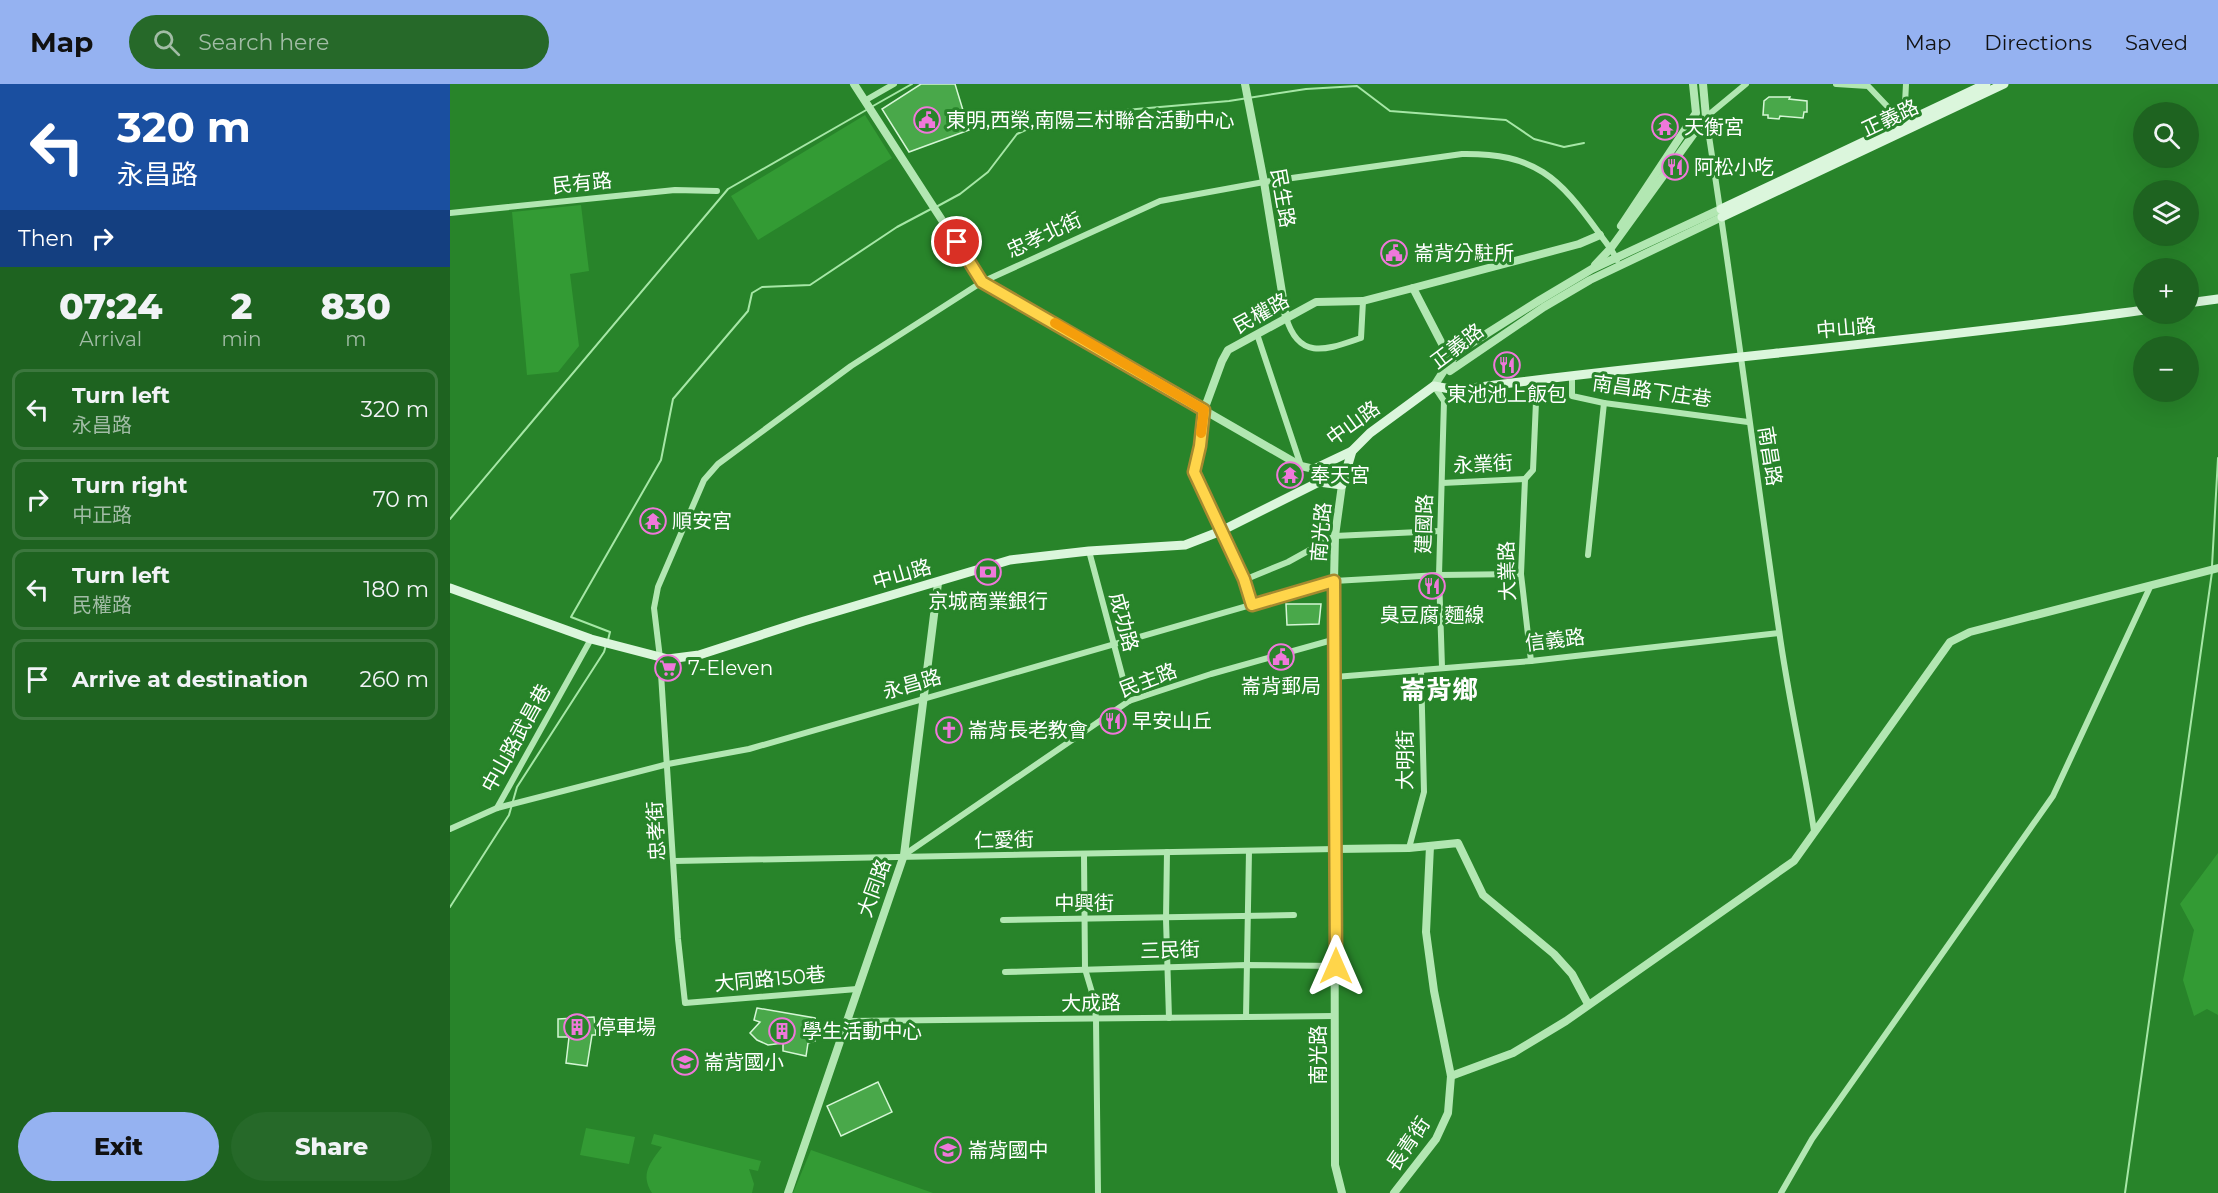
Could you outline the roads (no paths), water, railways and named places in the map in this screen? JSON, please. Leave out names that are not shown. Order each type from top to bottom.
[{"type":"main road","name":"正義路","points":[[1906,126],[1986,84]]},
{"type":"main road","name":"正義路","points":[[1722,213],[1906,126],[2004,84]]},
{"type":"main road","points":[[2199,302],[2218,299]]},
{"type":"main road","name":"中山路","points":[[450,588],[591,639],[660,658],[699,655],[804,621],[1010,561],[1089,551],[1185,545],[1221,531],[1319,482],[1314,469],[1352,451],[1370,433],[1434,386],[1456,390],[1739,356],[1928,338],[2133,312]]},
{"type":"main road","points":[[1319,482],[1342,485],[1352,451]]},
{"type":"street","points":[[854,84],[982,282],[1301,466],[1314,469]]},
{"type":"street","points":[[866,100],[894,84]]},
{"type":"street","name":"民生路","points":[[1245,84],[1286,317]]},
{"type":"street","points":[[1611,248],[1615,235],[1696,113],[1693,84]]},
{"type":"street","name":"南昌路","points":[[1703,84],[1779,633],[1814,831]]},
{"type":"street","points":[[1590,280],[1592,269],[1611,248],[1706,117],[1746,84]]},
{"type":"street","points":[[1836,84],[1868,86],[1906,126]]},
{"type":"street","points":[[1906,84],[1906,126]]},
{"type":"street","name":"忠孝北街","points":[[660,658],[654,608],[658,587],[704,480],[718,464],[851,366],[982,282],[1160,201],[1264,182],[1462,154],[1490,154],[1529,164],[1558,182],[1586,214],[1611,248],[1618,262]]},
{"type":"street","name":"民有路","points":[[450,213],[675,190],[717,191]]},
{"type":"street","name":"正義路","points":[[1452,364],[1618,262],[1722,213]]},
{"type":"street","name":"民權路","points":[[1221,531],[1194,472],[1204,410],[1228,350],[1316,302],[1363,301],[1579,244],[1600,235]]},
{"type":"street","name":"正義路","points":[[1434,386],[1464,348],[1592,269],[1618,262]]},
{"type":"street","points":[[1413,288],[1452,364]]},
{"type":"street","points":[[1286,317],[1291,334],[1314,350],[1329,348],[1361,338],[1363,301]]},
{"type":"street","points":[[1257,334],[1301,466]]},
{"type":"street","name":"南昌路下庄巷","points":[[1572,375],[1572,396],[1604,403],[1748,422]]},
{"type":"street","name":"大業路","points":[[1531,661],[1521,574],[1525,479],[1533,470],[1536,379]]},
{"type":"street","name":"建國路","points":[[1434,386],[1444,401],[1439,575],[1442,667]]},
{"type":"street","points":[[1588,555],[1604,403]]},
{"type":"street","name":"永業街","points":[[1442,483],[1525,479]]},
{"type":"street","name":"南光路","points":[[1342,485],[1335,536],[1334,581],[1336,639],[1335,1165],[1342,1193]]},
{"type":"street","points":[[1221,531],[1244,579],[1252,605]]},
{"type":"street","points":[[1244,579],[1288,562],[1335,536],[1440,531]]},
{"type":"street","name":"成功路","points":[[1089,551],[1129,701]]},
{"type":"street","points":[[1451,1076],[1513,1053],[1566,1021],[1794,861],[1950,642],[1970,632],[2218,568]]},
{"type":"street","name":"永昌路","points":[[497,808],[668,764],[749,749],[1334,581],[1439,575],[1521,574]]},
{"type":"street","name":"大同路","points":[[788,1193],[904,855],[938,583]]},
{"type":"street","points":[[1781,1193],[1812,1139],[2054,796],[2151,585]]},
{"type":"street","name":"信義路","points":[[1335,677],[1531,661],[1779,633]]},
{"type":"street","name":"中山路武昌巷","points":[[450,829],[497,808],[591,639]]},
{"type":"street","name":"民主路","points":[[904,855],[1129,701],[1211,674],[1336,639]]},
{"type":"street","name":"忠孝街","points":[[660,658],[678,939],[685,1003]]},
{"type":"street","name":"大明街","points":[[1409,848],[1424,792],[1420,670]]},
{"type":"street","points":[[1335,849],[1409,848],[1458,843],[1483,895],[1554,954],[1572,974],[1588,1004]]},
{"type":"street","points":[[921,845],[928,857]]},
{"type":"street","name":"長青街","points":[[1394,1193],[1436,1139],[1448,1113],[1451,1076],[1434,991],[1426,932],[1430,846]]},
{"type":"street","name":"仁愛街","points":[[674,861],[904,855],[928,857],[1084,855],[1335,849]]},
{"type":"street","points":[[1246,1017],[1250,851]]},
{"type":"street","points":[[1167,852],[1168,1018]]},
{"type":"street","points":[[1084,855],[1085,969],[1094,999],[1096,1019],[1098,1193]]},
{"type":"street","name":"三民街","points":[[1166,919],[1294,915]]},
{"type":"street","name":"中興街","points":[[1003,920],[1166,919]]},
{"type":"street","name":"三民街","points":[[1005,972],[1167,966],[1336,966]]},
{"type":"street","name":"大同路150巷","points":[[685,1003],[795,992],[857,989]]},
{"type":"street","name":"大成路","points":[[847,1021],[1334,1016]]},
{"type":"waterway","points":[[873,106],[912,84]]},
{"type":"waterway","points":[[936,207],[960,194],[988,172],[1017,134],[1056,116],[1229,101],[1306,89],[1357,86],[1390,111],[1506,120],[1534,139],[1564,147],[1584,143]]},
{"type":"waterway","points":[[450,519],[728,189],[868,109]]},
{"type":"waterway","points":[[608,640],[610,632],[571,617],[661,460],[673,399],[748,311],[752,293],[762,287],[810,285],[897,227],[931,209]]},
{"type":"waterway","points":[[2212,566],[2218,458]]},
{"type":"waterway","points":[[2125,1193],[2212,572]]},
{"type":"waterway","points":[[450,907],[509,815],[517,787],[604,652],[606,645]]},
{"type":"place","name":"東明,西榮,南陽三村聯合活動中心","points":[[927,120]]},
{"type":"place","name":"天衡宮","points":[[1665,127]]},
{"type":"place","name":"阿松小吃","points":[[1675,167]]},
{"type":"place","name":"崙背分駐所","points":[[1394,253]]},
{"type":"place","name":"東池池上飯包","points":[[1507,365]]},
{"type":"place","name":"奉天宮","points":[[1290,475]]},
{"type":"place","name":"順安宮","points":[[653,521]]},
{"type":"place","name":"京城商業銀行","points":[[988,572]]},
{"type":"place","name":"臭豆腐 麵線","points":[[1432,586]]},
{"type":"place","name":"崙背郵局","points":[[1281,657]]},
{"type":"place","name":"7-Eleven","points":[[668,668]]},
{"type":"place","name":"早安山丘","points":[[1113,721]]},
{"type":"place","name":"崙背長老教會","points":[[949,730]]},
{"type":"place","name":"停車場","points":[[577,1027]]},
{"type":"place","name":"學生活動中心","points":[[782,1031]]},
{"type":"place","name":"崙背國小","points":[[685,1062]]},
{"type":"place","name":"崙背國中","points":[[948,1150]]},
{"type":"district","name":"崙背鄉","points":[[1439,690]]}]
